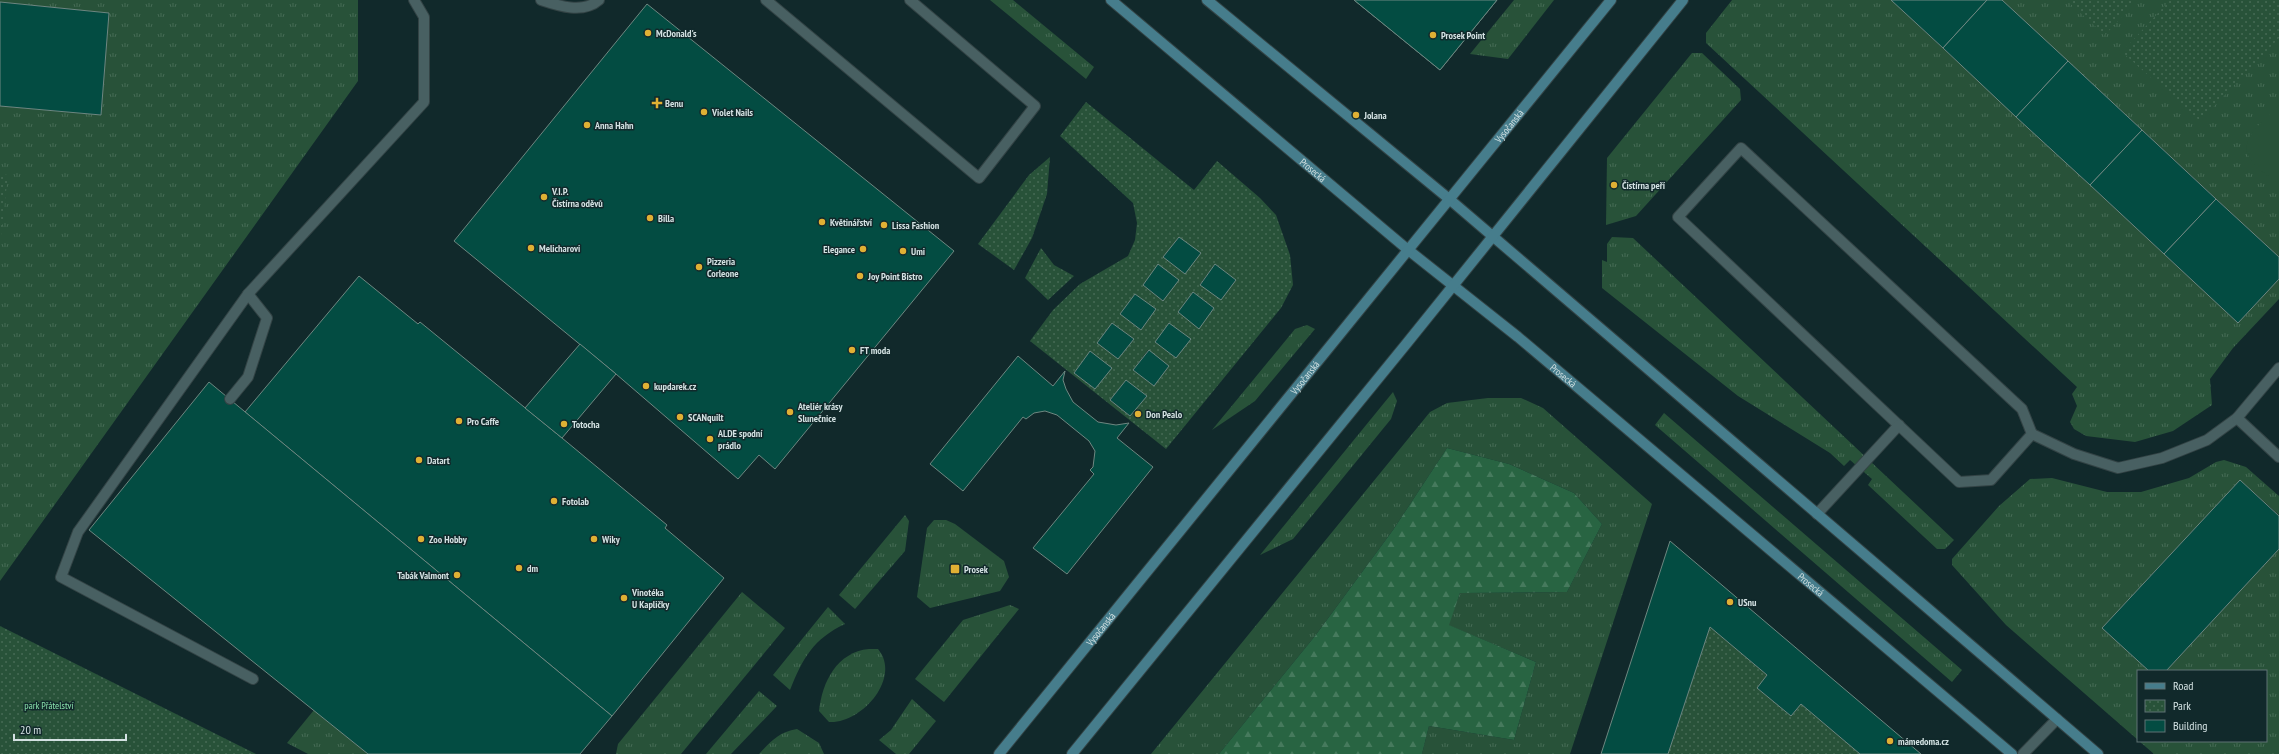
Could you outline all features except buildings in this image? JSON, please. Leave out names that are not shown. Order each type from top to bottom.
[{"type":"main road","name":"Prosecká","points":[[1111,0],[1408,249],[1454,285],[2012,754]]},
{"type":"main road","points":[[1207,0],[1448,198],[2098,754]]},
{"type":"main road","name":"Vysočanská","points":[[999,754],[1448,198],[1611,0]]},
{"type":"main road","points":[[1072,754],[1493,237],[1683,0]]},
{"type":"street","points":[[253,679],[61,576],[78,532],[248,294],[424,102],[424,17],[414,0]]},
{"type":"street","points":[[541,0],[563,8],[593,6],[599,0]]},
{"type":"street","points":[[766,0],[979,178],[1035,106],[910,0]]},
{"type":"street","points":[[2032,434],[1991,480],[1959,482],[1678,218],[1741,148],[2022,409],[2032,434],[2074,454],[2118,468],[2162,458],[2206,440],[2237,418],[2279,368]]},
{"type":"street","points":[[230,400],[248,377],[266,318],[248,294]]},
{"type":"street","points":[[2237,418],[2279,457]]},
{"type":"street","points":[[1817,514],[1899,425]]},
{"type":"street","points":[[2023,754],[2057,719]]},
{"type":"green space","points":[[0,0],[358,0],[358,81],[0,581],[0,106],[101,115],[109,13],[0,2]]},
{"type":"green space","points":[[990,0],[1013,0],[1094,67],[1086,79]]},
{"type":"green space","points":[[1514,0],[1554,0],[1508,59],[1470,54]]},
{"type":"green space","points":[[1732,0],[1891,0],[2238,323],[2279,279],[2279,299],[2233,348],[2210,379],[2212,405],[2173,431],[2135,442],[2086,436],[2074,429],[2070,422],[2077,406],[2072,394],[2077,387],[1706,43],[1706,33]]},
{"type":"green space","points":[[2002,0],[2279,0],[2279,257]]},
{"type":"green space","points":[[2066,0],[2137,0],[2105,35]]},
{"type":"green space","points":[[2170,0],[2279,0],[2279,38],[2200,121],[2122,52]]},
{"type":"green space","points":[[1692,53],[1702,53],[1740,89],[1741,100],[1636,216],[1606,225],[1607,158]]},
{"type":"green space","points":[[1086,102],[1194,190],[1217,161],[1260,198],[1276,215],[1290,255],[1293,285],[1281,308],[1166,449],[1030,341],[1053,310],[1080,284],[1128,256],[1135,240],[1137,223],[1133,203],[1060,136]],"holes":[[[1179,237],[1185,274],[1163,257]],[[1215,264],[1236,280],[1221,300],[1200,284]],[[1158,265],[1163,301],[1143,285]],[[1193,292],[1214,308],[1199,328],[1178,312]],[[1135,294],[1156,309],[1141,330],[1120,314]],[[1112,323],[1134,339],[1118,359],[1097,343]],[[1169,323],[1190,339],[1176,358],[1155,342]],[[1148,350],[1169,366],[1154,386],[1133,370]],[[1090,351],[1111,368],[1095,389],[1074,373]],[[1126,380],[1147,396],[1130,416],[1110,400]]]},
{"type":"green space","points":[[2279,105],[2279,184],[2262,172],[2251,161],[2247,150],[2247,143],[2255,129]]},
{"type":"green space","points":[[1050,157],[1047,194],[1032,238],[1014,270],[978,244],[1029,175]]},
{"type":"green space","points":[[0,174],[8,175],[0,244]]},
{"type":"green space","points":[[1612,237],[1633,238],[1954,540],[1945,549],[1937,549],[1868,485],[1872,479],[1850,460],[1844,466],[1830,453],[1738,396],[1602,288],[1602,260],[1607,262],[1607,244]]},
{"type":"green space","points":[[1041,248],[1054,265],[1074,276],[1048,300],[1025,278]]},
{"type":"green space","points":[[1307,325],[1315,329],[1255,401],[1212,430],[1295,329]]},
{"type":"green space","points":[[1393,392],[1397,401],[1391,419],[1293,539],[1260,555]]},
{"type":"green space","points":[[1488,398],[1521,398],[1543,408],[1652,504],[1570,754],[1422,754],[1429,726],[1514,740],[1536,662],[1448,625],[1460,593],[1567,592],[1602,524],[1574,493],[1509,464],[1447,448],[1393,530],[1315,636],[1219,754],[1151,754],[1430,412],[1447,403]]},
{"type":"green space","points":[[1664,413],[1962,670],[1952,682],[1655,425]]},
{"type":"green space","points":[[1447,448],[1509,464],[1574,493],[1602,524],[1567,592],[1460,593],[1449,625],[1536,662],[1514,740],[1429,726],[1422,754],[1219,754],[1315,636],[1393,530]]},
{"type":"green space","points":[[2224,460],[2246,467],[2279,496],[2279,515],[2240,480],[2102,628],[2148,670],[2137,670],[2137,739],[2006,625],[1952,565],[1952,559],[1999,506],[2030,479],[2052,478],[2107,492],[2141,492],[2189,478],[2216,462]]},
{"type":"green space","points":[[905,515],[909,521],[905,551],[855,609],[839,595]]},
{"type":"green space","points":[[934,520],[946,520],[955,524],[1004,561],[1009,577],[1000,591],[930,608],[917,597],[927,528]]},
{"type":"green space","points":[[2279,549],[2279,754],[2154,754],[2140,742],[2267,742],[2267,670],[2167,670]]},
{"type":"green space","points":[[742,592],[785,628],[681,754],[616,754],[618,744]]},
{"type":"green space","points":[[1010,605],[1019,609],[944,702],[915,679],[963,620]]},
{"type":"green space","points":[[828,607],[845,624],[825,636],[810,651],[790,690],[773,675]]},
{"type":"green space","name":"park Přátelství","points":[[0,626],[256,754],[0,754]]},
{"type":"green space","points":[[1710,627],[1767,675],[1757,688],[1791,716],[1801,704],[1860,754],[1668,754]]},
{"type":"green space","points":[[878,649],[884,661],[885,673],[881,685],[874,697],[854,716],[841,721],[829,722],[819,711],[828,679],[833,670],[848,656],[858,651]]},
{"type":"green space","points":[[759,691],[777,706],[731,754],[706,754]]},
{"type":"green space","points":[[912,699],[936,721],[909,754],[896,754],[879,740],[891,730]]},
{"type":"green space","points":[[314,710],[368,754],[308,754],[287,743]]},
{"type":"green space","points":[[797,729],[819,743],[824,754],[759,754],[780,735]]},
{"type":"place","name":"McDonald's","points":[[648,33]]},
{"type":"place","name":"Prosek Point","points":[[1433,35]]},
{"type":"place","name":"Benu","points":[[657,103]]},
{"type":"place","name":"Violet Nails","points":[[704,112]]},
{"type":"place","name":"Jolana","points":[[1356,115]]},
{"type":"place","name":"Anna Hahn","points":[[587,125]]},
{"type":"place","name":"Čistírna peří","points":[[1614,185]]},
{"type":"place","name":"V.I.P. Čistírna oděvů","points":[[544,197]]},
{"type":"place","name":"Billa","points":[[650,218]]},
{"type":"place","name":"Květinářství","points":[[822,222]]},
{"type":"place","name":"Lissa Fashion","points":[[884,225]]},
{"type":"place","name":"Melicharovi","points":[[531,248]]},
{"type":"place","name":"Elegance","points":[[863,249]]},
{"type":"place","name":"Umi","points":[[903,251]]},
{"type":"place","name":"Pizzeria Corleone","points":[[699,267]]},
{"type":"place","name":"Joy Point Bistro","points":[[860,276]]},
{"type":"place","name":"FT moda","points":[[852,350]]},
{"type":"place","name":"kupdarek.cz","points":[[646,386]]},
{"type":"place","name":"Ateliér krásy Slunečnice","points":[[790,412]]},
{"type":"place","name":"Don Pealo","points":[[1138,414]]},
{"type":"place","name":"SCANquilt","points":[[680,417]]},
{"type":"place","name":"Pro Caffe","points":[[459,421]]},
{"type":"place","name":"Totocha","points":[[564,424]]},
{"type":"place","name":"ALDE spodní prádlo","points":[[710,439]]},
{"type":"place","name":"Datart","points":[[419,460]]},
{"type":"place","name":"Fotolab","points":[[554,501]]},
{"type":"place","name":"Zoo Hobby","points":[[421,539]]},
{"type":"place","name":"Wiky","points":[[594,539]]},
{"type":"place","name":"dm","points":[[519,568]]},
{"type":"place","name":"Prosek","points":[[955,569]]},
{"type":"place","name":"Tabák Valmont","points":[[457,575]]},
{"type":"place","name":"Vinotéka U Kapličky","points":[[624,598]]},
{"type":"place","name":"USnu","points":[[1730,602]]},
{"type":"place","name":"mámedoma.cz","points":[[1890,741]]}]
